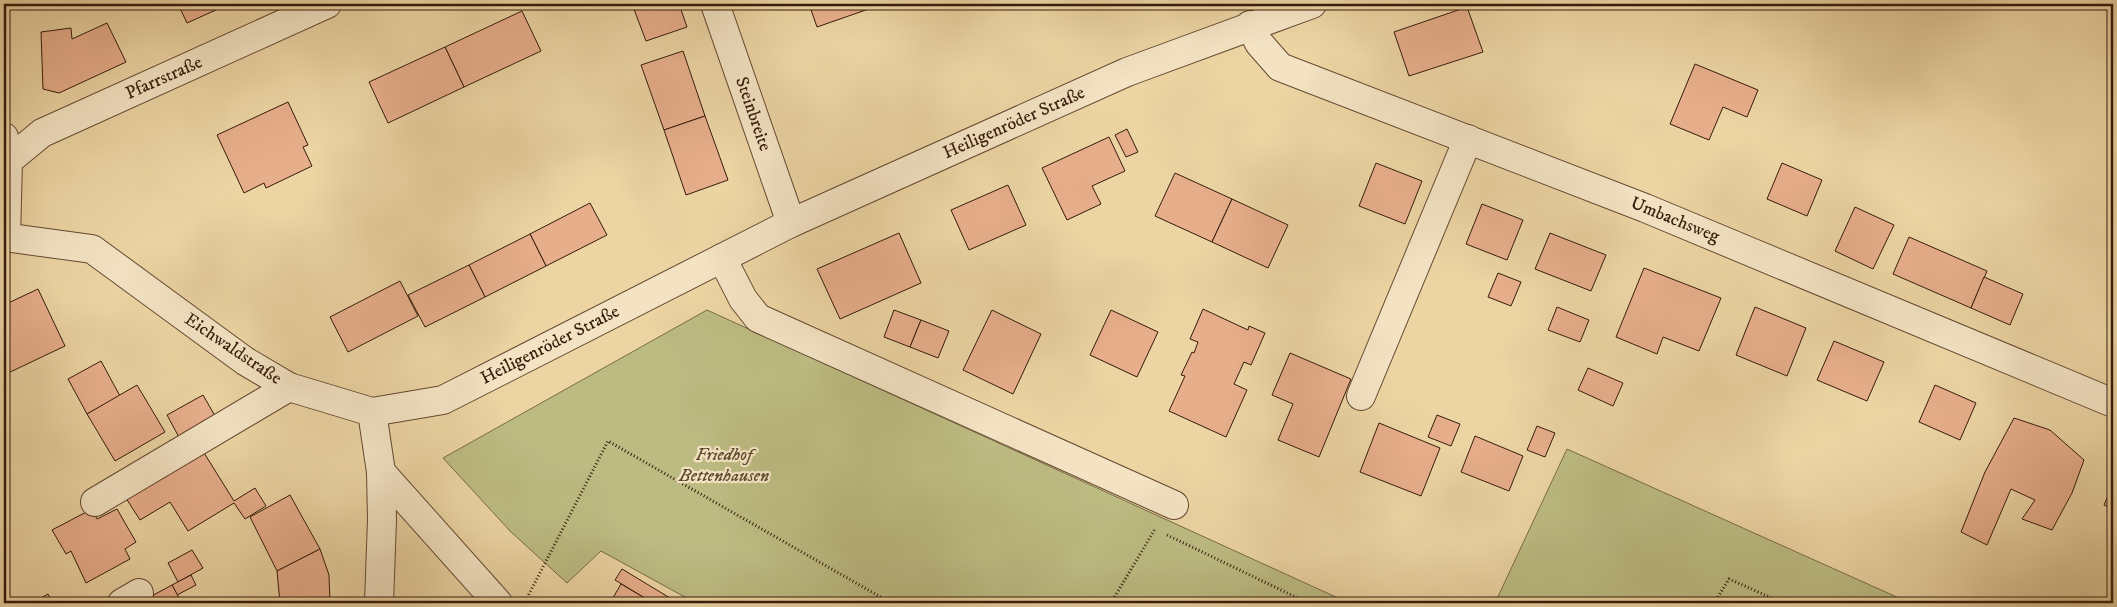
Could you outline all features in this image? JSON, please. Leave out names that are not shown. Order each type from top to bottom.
[{"type":"street","name":"Pfarrstraße","points":[[6,149],[327,4]]},
{"type":"street","name":"Steinbreite","points":[[715,4],[791,224]]},
{"type":"street","name":"Heiligenröder Straße","points":[[372,412],[443,400],[791,224],[1127,72],[1312,4]]},
{"type":"street","name":"Umbachsweg","points":[[1250,26],[1259,43],[1280,67],[1645,208],[2113,403]]},
{"type":"street","points":[[1361,396],[1468,139]]},
{"type":"street","name":"Eichwaldstraße","points":[[6,149],[5,237],[92,248],[245,361],[289,387],[372,412]]},
{"type":"street","points":[[722,258],[743,299],[758,318],[1174,504]]},
{"type":"street","points":[[95,502],[289,387]]},
{"type":"street","points":[[372,412],[381,472],[382,520],[379,603]]},
{"type":"street","points":[[381,472],[498,603]]},
{"type":"path","points":[[524,603],[608,441],[891,603]]},
{"type":"path","points":[[1111,603],[1154,528],[1308,603]]},
{"type":"path","points":[[1714,603],[1728,579],[1784,603]]},
{"type":"green space","name":"Friedhof Bettenhausen","points":[[707,310],[1349,603],[691,603],[692,601],[601,551],[567,583],[510,531],[443,458]]},
{"type":"green space","points":[[1567,449],[1910,603],[1495,603]]},
{"type":"building","points":[[178,4],[226,4],[227,5],[187,23]]},
{"type":"building","points":[[632,4],[679,4],[687,27],[646,41]]},
{"type":"building","points":[[809,4],[883,4],[817,27]]},
{"type":"building","points":[[1467,7],[1483,52],[1409,76],[1394,32]]},
{"type":"building","points":[[522,11],[541,51],[464,87],[445,47]]},
{"type":"building","points":[[107,23],[126,62],[59,93],[43,89],[41,32],[71,28],[72,39]]},
{"type":"building","points":[[445,47],[464,87],[388,123],[369,82]]},
{"type":"building","points":[[683,51],[705,116],[664,130],[641,65]]},
{"type":"building","points":[[1695,64],[1758,90],[1747,117],[1723,107],[1709,140],[1670,124]]},
{"type":"building","points":[[288,102],[308,145],[303,147],[312,166],[266,188],[264,183],[244,193],[217,135]]},
{"type":"building","points":[[705,116],[728,180],[686,195],[664,130]]},
{"type":"building","points":[[1127,129],[1138,152],[1126,157],[1115,135]]},
{"type":"building","points":[[1109,137],[1125,171],[1092,186],[1101,204],[1067,220],[1042,168]]},
{"type":"building","points":[[1376,163],[1422,181],[1405,224],[1359,206]]},
{"type":"building","points":[[1782,163],[1822,180],[1807,216],[1767,199]]},
{"type":"building","points":[[1175,173],[1232,199],[1212,242],[1155,216]]},
{"type":"building","points":[[1008,185],[1026,225],[969,250],[951,210]]},
{"type":"building","points":[[1232,199],[1288,225],[1268,268],[1212,242]]},
{"type":"building","points":[[590,203],[607,235],[546,266],[530,234]]},
{"type":"building","points":[[1482,204],[1523,220],[1507,260],[1466,244]]},
{"type":"building","points":[[1855,207],[1894,225],[1873,269],[1835,251]]},
{"type":"building","points":[[899,233],[921,283],[840,319],[817,269]]},
{"type":"building","points":[[1550,233],[1606,255],[1591,291],[1535,269]]},
{"type":"building","points":[[530,234],[546,266],[485,297],[469,265]]},
{"type":"building","points":[[1909,237],[1987,271],[1971,308],[1893,274]]},
{"type":"building","points":[[469,265],[485,297],[425,327],[408,295]]},
{"type":"building","points":[[1644,268],[1721,298],[1699,351],[1663,337],[1657,354],[1616,337]]},
{"type":"building","points":[[1498,273],[1521,282],[1511,306],[1488,297]]},
{"type":"building","points":[[1984,277],[2023,294],[2010,325],[1971,308]]},
{"type":"building","points":[[400,281],[418,316],[348,352],[330,317]]},
{"type":"building","points":[[38,289],[65,346],[4,375],[4,305]]},
{"type":"building","points":[[1557,307],[1589,320],[1580,342],[1548,330]]},
{"type":"building","points":[[1755,307],[1806,328],[1787,376],[1736,355]]},
{"type":"building","points":[[1203,309],[1248,330],[1249,326],[1265,333],[1251,365],[1244,362],[1234,384],[1247,390],[1226,437],[1169,411],[1185,376],[1181,375],[1198,342],[1190,339]]},
{"type":"building","points":[[894,310],[921,320],[910,347],[884,337]]},
{"type":"building","points":[[992,310],[1041,334],[1013,394],[963,370]]},
{"type":"building","points":[[1111,310],[1158,332],[1137,377],[1090,355]]},
{"type":"building","points":[[921,320],[949,331],[938,358],[910,347]]},
{"type":"building","points":[[1834,341],[1884,362],[1867,401],[1817,380]]},
{"type":"building","points":[[1290,353],[1351,379],[1319,457],[1278,440],[1293,404],[1272,395]]},
{"type":"building","points":[[101,361],[120,396],[87,414],[68,379]]},
{"type":"building","points":[[1588,368],[1623,383],[1613,406],[1578,390]]},
{"type":"building","points":[[137,385],[165,432],[115,461],[87,414]]},
{"type":"building","points":[[1935,385],[1976,403],[1960,440],[1919,422]]},
{"type":"building","points":[[203,395],[218,421],[181,441],[167,415]]},
{"type":"building","points":[[1437,415],[1460,424],[1451,446],[1428,437]]},
{"type":"building","points":[[2014,418],[2050,430],[2084,460],[2072,493],[2052,530],[2022,519],[2035,500],[2011,489],[1987,545],[1961,532],[1985,472]]},
{"type":"building","points":[[1379,423],[1440,448],[1421,496],[1360,472]]},
{"type":"building","points":[[1537,426],[1555,433],[1545,457],[1527,450]]},
{"type":"building","points":[[1475,436],[1523,456],[1509,491],[1461,472]]},
{"type":"building","points":[[201,448],[234,501],[255,488],[266,506],[245,519],[234,503],[188,531],[170,502],[140,520],[124,495]]},
{"type":"building","points":[[2113,484],[2113,509],[2104,505]]},
{"type":"building","points":[[290,495],[320,549],[277,571],[250,517]]},
{"type":"building","points":[[92,509],[97,519],[117,509],[136,542],[125,549],[130,559],[86,583],[71,551],[66,554],[52,530]]},
{"type":"building","points":[[320,549],[329,575],[330,603],[280,603],[277,571]]},
{"type":"building","points":[[192,550],[203,568],[178,582],[168,563]]},
{"type":"building","points":[[622,569],[670,598],[667,603],[653,603],[615,580]]},
{"type":"building","points":[[191,575],[196,585],[177,595],[172,585]]},
{"type":"building","points":[[621,584],[653,603],[610,603]]},
{"type":"building","points":[[172,585],[182,603],[148,603],[146,599]]},
{"type":"building","points":[[48,594],[53,603],[32,603]]}]
